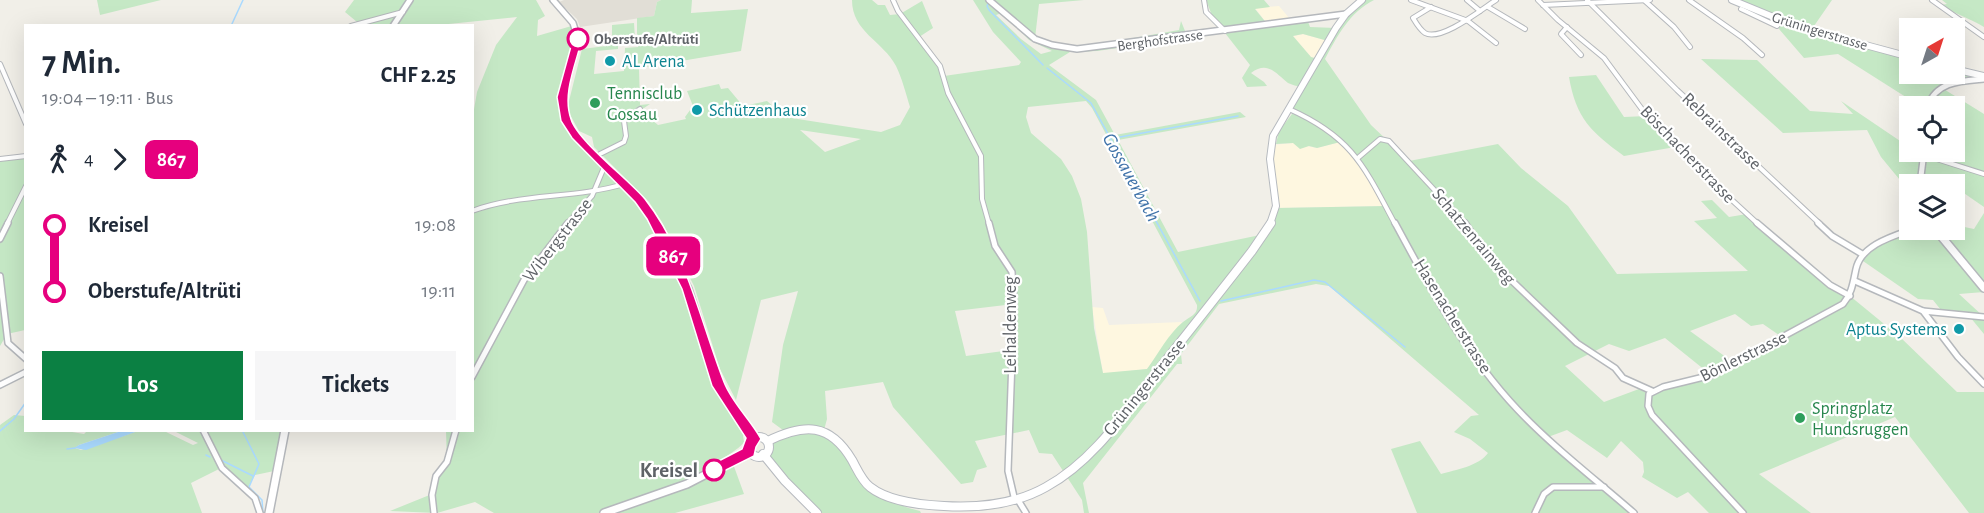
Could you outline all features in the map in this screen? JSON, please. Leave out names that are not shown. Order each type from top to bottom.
[{"type":"main road","name":"Grüningerstrasse","points":[[768,441],[801,430],[816,429],[827,432],[837,440],[873,490],[895,504],[915,510],[968,512],[1017,500],[1039,491],[1060,478],[1107,434],[1136,400],[1265,234],[1273,221],[1276,208],[1272,145],[1274,135],[1346,14],[1362,0]]},
{"type":"main road","name":"Grüningerstrasse","points":[[1732,0],[1781,21],[1899,54]]},
{"type":"main road","points":[[1965,72],[1984,78]]},
{"type":"main road","points":[[764,438],[768,441],[770,446],[763,454],[755,455],[749,452],[748,445],[754,439],[764,438]]},
{"type":"main road","points":[[763,454],[784,481],[817,513]]},
{"type":"street","points":[[394,24],[410,0]]},
{"type":"street","points":[[553,0],[576,28],[578,39],[565,82],[563,112],[573,133],[646,209],[688,289],[719,386],[754,439]]},
{"type":"street","name":"Leihaldenweg","points":[[892,0],[940,66],[950,96],[974,140],[981,156],[982,199],[994,246],[1012,272],[1014,304],[1009,483],[1026,513]]},
{"type":"street","name":"Berghofstrasse","points":[[989,0],[1001,8],[1027,34],[1045,43],[1066,48],[1096,48],[1346,14]]},
{"type":"street","points":[[1204,0],[1206,12],[1225,31]]},
{"type":"street","points":[[1411,0],[1420,1],[1467,20],[1482,29],[1496,43]]},
{"type":"street","points":[[1467,0],[1480,11]]},
{"type":"street","points":[[1431,7],[1413,18],[1425,34],[1432,35],[1444,32],[1467,20],[1496,0]]},
{"type":"street","name":"Böschacherstrasse","points":[[1538,0],[1604,58],[1647,116],[1680,152],[1779,243],[1830,285],[1850,296]]},
{"type":"street","points":[[1543,5],[1588,1],[1648,0],[1690,47]]},
{"type":"street","points":[[1689,0],[1743,38],[1762,55]]},
{"type":"street","points":[[1932,0],[1984,37]]},
{"type":"street","name":"Rebrainstrasse","points":[[1588,1],[1630,46],[1670,81],[1832,236],[1862,254]]},
{"type":"street","points":[[1488,7],[1525,29]]},
{"type":"street","points":[[1741,9],[1777,26],[1781,21]]},
{"type":"street","points":[[358,24],[403,12]]},
{"type":"street","points":[[1567,27],[1561,34],[1581,55]]},
{"type":"street","points":[[0,64],[24,119]]},
{"type":"street","points":[[1931,96],[1942,87],[1984,78]]},
{"type":"street","points":[[596,156],[624,142],[626,136],[624,121],[640,110]]},
{"type":"street","name":"Hasenacherstrasse","points":[[1289,110],[1331,131],[1359,157],[1447,313],[1502,392],[1526,418],[1634,513]]},
{"type":"street","name":"Schatzenrainweg","points":[[1359,157],[1380,139],[1389,141],[1471,229],[1489,259],[1514,284],[1577,343],[1615,368],[1623,378],[1652,391]]},
{"type":"street","points":[[0,159],[24,156]]},
{"type":"street","points":[[1950,162],[1984,174]]},
{"type":"street","name":"Wibergstrasse","points":[[474,372],[528,273],[594,192],[605,165]]},
{"type":"street","points":[[474,210],[493,203],[594,192],[624,184]]},
{"type":"street","points":[[0,239],[24,190]]},
{"type":"street","points":[[1850,296],[1862,254],[1899,236]]},
{"type":"street","points":[[1944,240],[1984,288]]},
{"type":"street","points":[[0,276],[8,342],[13,350],[24,358]]},
{"type":"street","points":[[1855,281],[1923,311],[1984,317]]},
{"type":"street","name":"Bönlerstrasse","points":[[1652,391],[1712,375],[1843,304],[1850,296]]},
{"type":"street","points":[[1923,311],[1958,357],[1984,384]]},
{"type":"street","points":[[0,385],[24,373]]},
{"type":"street","points":[[1652,391],[1648,401],[1652,415],[1743,513]]},
{"type":"street","points":[[204,432],[222,468],[255,498],[260,513]]},
{"type":"street","points":[[269,513],[284,448],[285,432]]},
{"type":"street","points":[[434,513],[432,495],[436,476],[447,462],[455,432]]},
{"type":"street","points":[[604,513],[687,484],[749,452]]},
{"type":"street","points":[[1535,513],[1544,494],[1553,487],[1604,487]]},
{"type":"shaded area","points":[[564,0],[661,0],[657,2],[654,16],[580,27],[577,19],[559,2]]},
{"type":"shaded area","points":[[1279,6],[1290,19],[1268,25],[1255,8]]},
{"type":"shaded area","points":[[1303,34],[1328,41],[1318,59],[1311,57],[1293,36]]},
{"type":"shaded area","points":[[1344,141],[1359,157],[1387,206],[1276,208],[1272,145],[1293,143],[1317,148]]},
{"type":"shaded area","points":[[1092,307],[1103,308],[1109,325],[1182,322],[1147,369],[1103,374]]},
{"type":"green space","points":[[97,0],[161,0],[100,15]]},
{"type":"green space","points":[[354,0],[536,0],[545,16],[538,20],[537,36],[575,25],[578,31],[562,97],[568,125],[639,200],[688,289],[719,386],[745,435],[740,447],[670,487],[668,492],[732,461],[744,494],[675,513],[494,513],[475,502],[437,513],[390,511],[432,494],[436,476],[447,462],[446,432],[474,432],[474,109],[477,92],[496,45],[517,17],[449,24],[354,24],[357,22],[345,12]]},
{"type":"green space","points":[[692,0],[691,13],[748,9],[741,51],[639,68],[640,105],[650,104],[641,110],[658,125],[686,119],[685,117],[693,106],[687,91],[719,84],[721,89],[728,88],[743,106],[767,101],[785,117],[881,132],[900,125],[910,107],[896,66],[862,28],[853,11],[852,0],[872,0],[878,5],[885,5],[890,15],[900,14],[922,1],[933,28],[919,37],[938,62],[944,76],[1019,65],[1021,62],[993,32],[973,0],[1084,0],[1039,4],[1035,38],[1071,49],[1179,30],[1181,21],[1187,36],[1224,31],[1213,18],[1206,0],[1264,0],[1270,7],[1255,9],[1268,25],[1307,19],[1310,27],[1336,28],[1362,0],[1374,0],[1351,18],[1325,59],[1371,125],[1409,161],[1498,144],[1521,168],[1568,206],[1617,274],[1748,271],[1694,221],[1717,218],[1701,201],[1712,200],[1729,217],[1747,214],[1818,275],[1850,296],[1900,337],[1957,392],[1984,392],[1984,513],[1969,513],[1895,417],[1759,474],[1811,513],[1709,513],[1688,492],[1677,498],[1642,477],[1643,462],[1621,441],[1607,458],[1567,430],[1548,437],[1634,513],[1417,513],[1391,449],[1420,441],[1441,474],[1466,467],[1479,461],[1488,453],[1470,439],[1454,432],[1471,416],[1479,415],[1329,286],[1316,284],[1219,304],[1181,354],[1182,364],[1177,364],[1083,483],[1089,513],[1084,513],[1082,500],[1052,454],[1039,453],[1029,430],[975,441],[987,467],[977,470],[973,482],[961,484],[893,407],[883,382],[825,391],[827,419],[824,430],[830,434],[858,472],[878,492],[890,500],[921,513],[817,513],[765,453],[770,444],[787,433],[772,422],[783,345],[798,291],[761,300],[736,400],[720,369],[694,286],[662,222],[649,202],[594,147],[592,137],[579,131],[567,109],[582,49],[606,46],[612,42],[612,25],[634,23],[635,39],[637,39],[637,18],[654,16],[657,2]],"holes":[[[998,8],[1029,40],[1052,51],[1041,54],[996,15],[999,14]],[[1225,33],[1250,65],[1242,78],[1247,87],[1267,86],[1251,73],[1262,68],[1276,72],[1288,83],[1302,87],[1289,109],[1299,115],[1292,114],[1279,131],[1276,144],[1293,143],[1300,149],[1309,146],[1317,148],[1344,141],[1359,157],[1386,206],[1276,208],[1265,234],[1178,252],[1118,140],[1246,117],[1240,112],[1115,135],[1096,100],[1049,65],[1070,52],[1097,51]],[[1303,34],[1328,41],[1318,59],[1311,57],[1293,36]],[[638,42],[638,47],[625,48],[624,71],[594,74],[596,51],[618,49],[618,44]],[[1086,101],[1092,108],[1197,305],[1195,313],[1173,332],[1147,369],[1103,373],[1094,328],[1087,232],[1081,199],[1072,176],[1061,159],[1031,133],[1026,117],[1028,107]],[[800,130],[861,139],[825,152]],[[1014,304],[1011,350],[966,356],[955,311]],[[1735,314],[1751,326],[1763,324],[1782,337],[1734,363],[1690,331]],[[1665,338],[1711,375],[1649,394],[1639,389],[1604,402],[1565,366],[1609,344],[1629,351]]]},
{"type":"green space","points":[[1728,0],[1832,0],[1814,26],[1851,37],[1849,41],[1899,54],[1899,84],[1956,84],[1942,88],[1955,96],[1904,96],[1838,54],[1804,58],[1779,29],[1779,23]]},
{"type":"green space","points":[[1942,0],[1984,0],[1984,27],[1941,5],[1947,4]]},
{"type":"green space","points":[[1701,59],[1757,60],[1810,111],[1853,114],[1841,101],[1899,140],[1899,162],[1965,162],[1965,102],[1984,114],[1984,207],[1965,194],[1965,174],[1899,174],[1899,179],[1881,157],[1867,130],[1783,133]]},
{"type":"green space","points":[[1965,71],[1984,76],[1965,81]]},
{"type":"green space","points":[[1596,75],[1624,117],[1647,116],[1675,147],[1624,156],[1602,139],[1581,114],[1569,77]]},
{"type":"green space","points":[[24,156],[24,330],[7,334],[0,346],[0,159]]},
{"type":"green space","points":[[1984,213],[1984,292],[1959,294],[1984,317],[1984,334],[1970,317],[1945,315],[1933,300],[1918,299],[1863,261],[1862,254],[1899,236],[1899,240],[1965,240],[1965,227],[1974,229]]},
{"type":"green space","points":[[14,415],[24,416],[24,432],[84,434],[86,432],[118,432],[75,448],[81,450],[135,432],[166,432],[193,445],[198,443],[176,432],[285,432],[279,470],[255,475],[246,491],[221,468],[191,483],[202,513],[0,513],[0,425]]},
{"type":"water","points":[[118,432],[135,432],[86,450],[74,448]]},
{"type":"waterway","points":[[232,24],[243,0]]},
{"type":"waterway","name":"Gossauerbach","points":[[989,2],[987,6],[989,10],[1043,65]]},
{"type":"waterway","name":"Gossauerbach","points":[[1047,68],[1091,103],[1200,301]]},
{"type":"waterway","points":[[1120,137],[1238,116]]},
{"type":"waterway","name":"Gossauerbach","points":[[1221,301],[1314,280],[1325,282],[1405,347]]},
{"type":"waterway","points":[[0,431],[14,419],[24,405]]},
{"type":"waterway","points":[[243,432],[259,464],[249,487],[262,500],[263,513]]},
{"type":"waterway","points":[[67,449],[75,448]]},
{"type":"waterway","points":[[206,455],[210,457]]},
{"type":"waterway","points":[[221,460],[253,476]]},
{"type":"bus line","name":"867","points":[[578,39],[562,97],[566,121],[576,136],[639,200],[652,218],[688,289],[719,386],[754,439],[748,445],[749,452],[714,470]]},
{"type":"place","name":"Oberstufe/Altrüti","points":[[578,39]]},
{"type":"place","name":"AL Arena","points":[[610,61]]},
{"type":"place","name":"Tennisclub Gossau","points":[[595,103]]},
{"type":"place","name":"Schützenhaus","points":[[697,110]]},
{"type":"place","name":"Aptus Systems","points":[[1959,329]]},
{"type":"place","name":"Springplatz Hundsruggen","points":[[1800,418]]},
{"type":"place","name":"Kreisel","points":[[714,470]]}]
